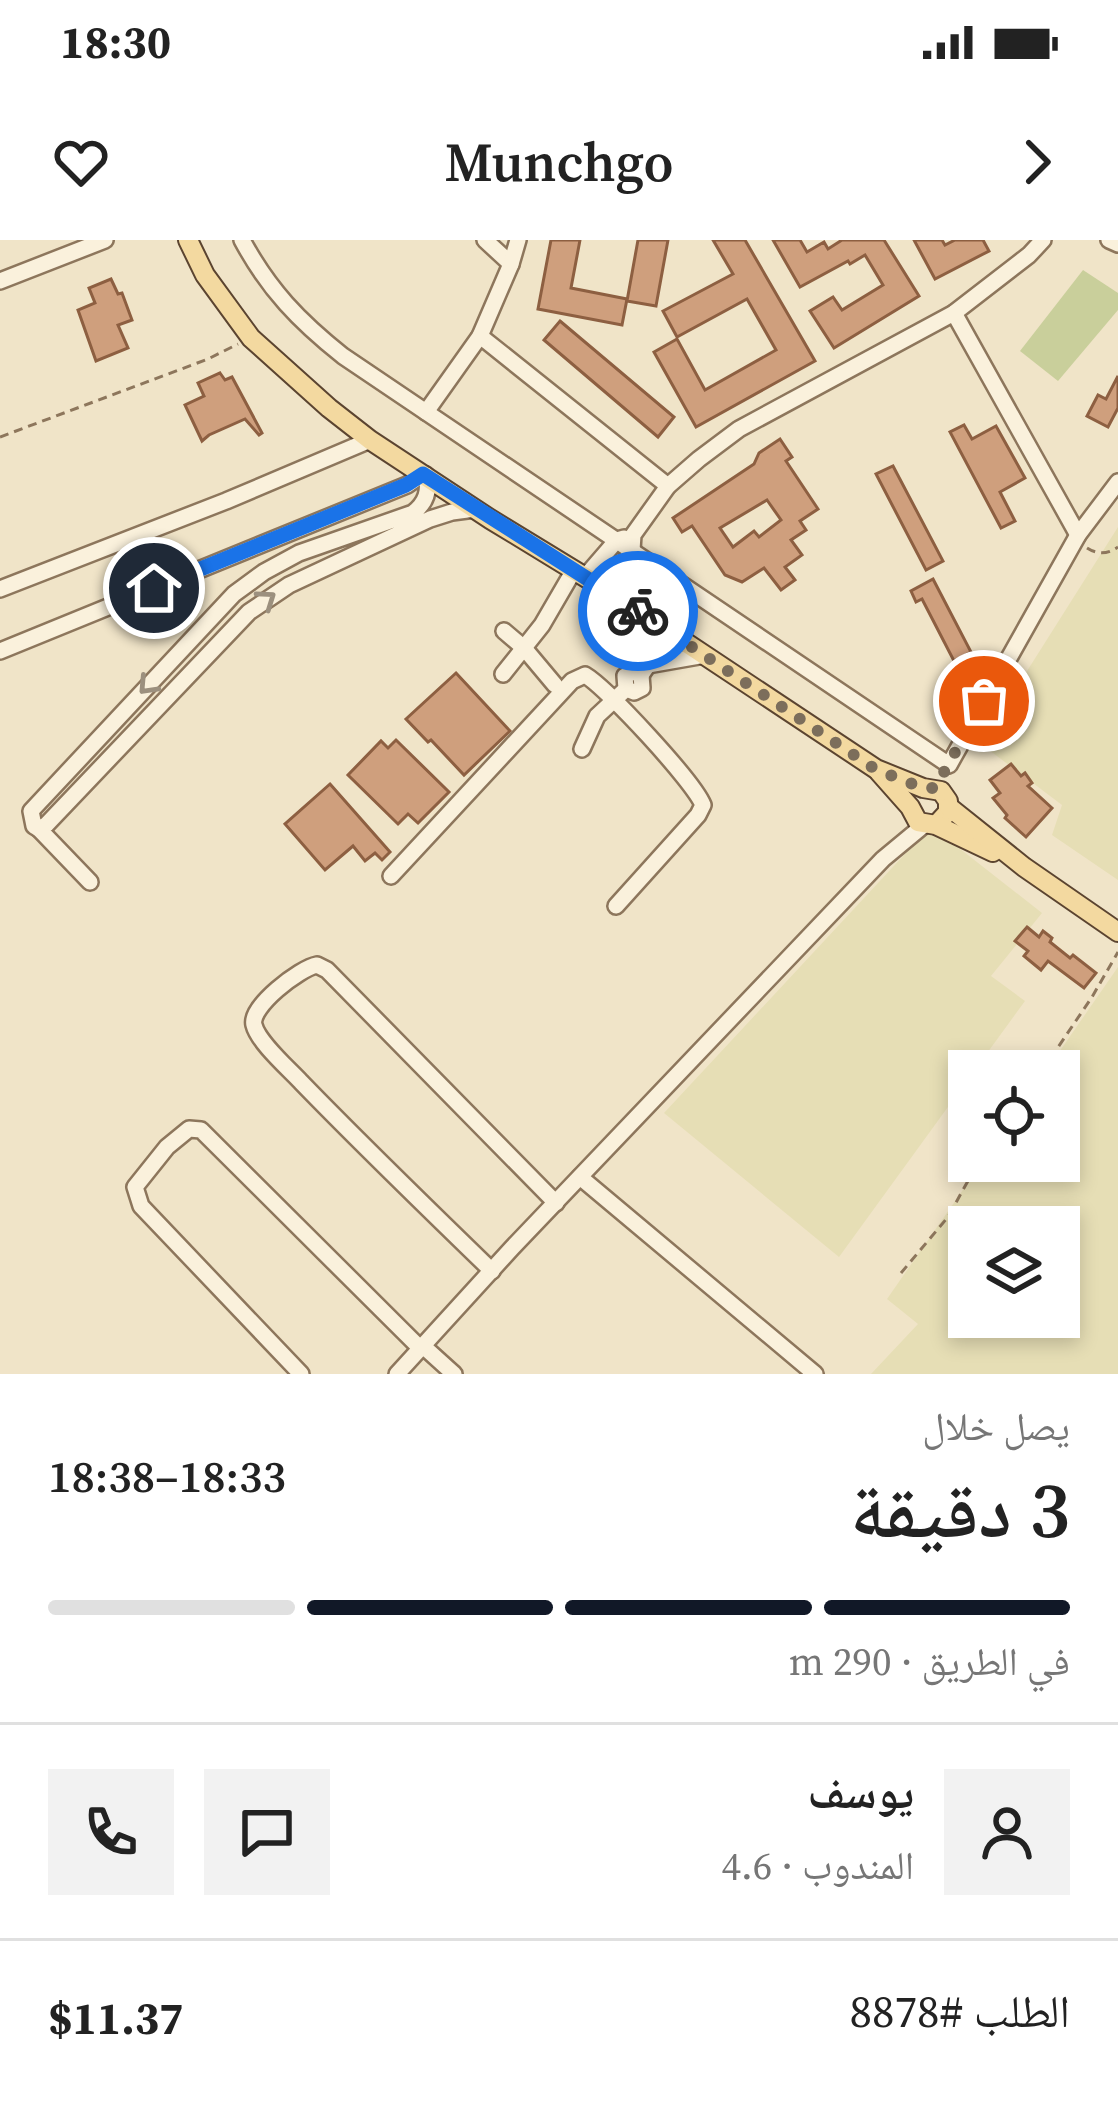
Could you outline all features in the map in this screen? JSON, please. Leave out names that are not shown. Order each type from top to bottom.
[{"type":"main road","points":[[188,240],[205,275],[251,338],[370,440],[875,769],[920,817],[1024,867]]},
{"type":"main road","points":[[875,769],[945,795],[949,806],[1024,867],[1118,932]]},
{"type":"main road","points":[[920,817],[914,796],[929,788]]},
{"type":"main road","points":[[920,817],[945,818],[949,806]]},
{"type":"street","points":[[0,281],[105,240]]},
{"type":"street","points":[[242,240],[261,275],[294,315],[343,356],[628,542],[949,765]]},
{"type":"street","points":[[485,240],[511,264]]},
{"type":"street","points":[[426,412],[480,336],[518,240]]},
{"type":"street","points":[[608,592],[628,542],[668,486],[698,458],[740,429],[954,313],[1043,240]]},
{"type":"street","points":[[1109,240],[1118,244]]},
{"type":"street","points":[[954,313],[1078,535]]},
{"type":"street","points":[[480,336],[668,486]]},
{"type":"street","points":[[0,589],[370,440]]},
{"type":"street","points":[[0,651],[424,475],[428,484],[425,501],[405,525]]},
{"type":"street","points":[[929,788],[949,765],[1078,535],[1118,482]]},
{"type":"street","points":[[90,882],[34,826],[34,808],[234,593],[263,572],[337,538],[475,509]]},
{"type":"street","points":[[503,674],[579,574],[628,542]]},
{"type":"street","points":[[582,749],[597,716],[620,694],[642,688],[639,612]]},
{"type":"street","points":[[504,631],[555,685]]},
{"type":"street","points":[[644,670],[705,656]]},
{"type":"street","points":[[391,876],[572,681],[585,675],[620,694],[703,805],[616,906]]},
{"type":"street","points":[[397,1374],[920,817]]},
{"type":"street","points":[[492,1270],[364,1148],[274,1053],[255,1029],[255,1013],[286,981],[308,967],[327,970],[556,1203]]},
{"type":"street","points":[[302,1374],[141,1206],[135,1187],[167,1147],[189,1129],[201,1130],[454,1374]]},
{"type":"street","points":[[580,1177],[815,1374]]},
{"type":"path","points":[[0,437],[251,338]]},
{"type":"path","points":[[1078,535],[1097,553],[1118,547]]},
{"type":"path","points":[[1056,1050],[1118,952]]},
{"type":"path","points":[[901,1273],[947,1216],[967,1182]]},
{"type":"shaded area","points":[[1118,527],[1118,880],[1052,835],[1062,805],[981,744]]},
{"type":"shaded area","points":[[931,826],[1042,913],[991,976],[1025,1001],[989,1050],[948,1050],[948,1107],[839,1257],[664,1113]]},
{"type":"shaded area","points":[[1118,967],[1118,1374],[871,1374],[918,1324],[887,1299],[948,1211],[948,1338],[1080,1338],[1080,1206],[952,1206],[968,1182],[1080,1182],[1080,1050],[1061,1050]]},
{"type":"green space","points":[[1083,270],[1118,293],[1118,310],[1058,381],[1020,351]]},
{"type":"building","points":[[551,240],[580,240],[571,288],[627,299],[622,325],[538,309]]},
{"type":"building","points":[[638,240],[668,240],[656,306],[627,301]]},
{"type":"building","points":[[713,240],[745,240],[815,361],[696,427],[654,352],[677,339],[705,390],[776,350],[747,299],[677,337],[663,311],[733,274]]},
{"type":"building","points":[[773,240],[800,240],[807,252],[824,242],[828,249],[842,240],[884,240],[919,296],[834,348],[810,311],[833,297],[842,310],[883,285],[865,255],[800,287]]},
{"type":"building","points":[[914,240],[942,240],[945,245],[955,240],[983,240],[989,251],[935,279]]},
{"type":"building","points":[[111,279],[132,320],[118,325],[128,348],[96,361],[78,310],[95,303],[89,288]]},
{"type":"building","points":[[560,321],[674,417],[658,437],[544,340]]},
{"type":"building","points":[[220,373],[225,380],[232,377],[259,435],[245,419],[202,441],[185,405],[204,396],[198,383]]},
{"type":"building","points":[[1118,376],[1118,408],[1108,427],[1087,416],[1098,395],[1106,399]]},
{"type":"building","points":[[964,425],[972,439],[996,426],[1025,478],[1000,492],[1015,521],[1001,528],[950,432]]},
{"type":"building","points":[[780,439],[792,457],[786,461],[818,509],[800,521],[806,530],[791,540],[802,555],[785,567],[795,580],[781,590],[764,568],[742,582],[725,575],[692,526],[682,532],[673,518],[754,464],[759,453]],"holes":[[[767,500],[781,520],[759,537],[754,531],[733,547],[720,528]]]},
{"type":"building","points":[[893,466],[943,561],[926,570],[876,474]]},
{"type":"building","points":[[933,579],[971,652],[954,661],[922,599],[916,602],[911,591]]},
{"type":"building","points":[[456,673],[510,731],[464,775],[406,719]]},
{"type":"building","points":[[396,740],[449,792],[418,823],[408,814],[398,824],[348,775],[381,741],[388,748]]},
{"type":"building","points":[[1011,764],[1021,776],[1025,773],[1032,783],[1028,786],[1052,808],[1026,837],[1005,818],[993,798],[1000,793],[990,780]]},
{"type":"building","points":[[330,784],[390,852],[382,860],[375,853],[365,861],[353,846],[325,870],[285,824]]},
{"type":"building","points":[[1027,927],[1039,937],[1043,931],[1070,958],[1073,955],[1096,973],[1084,988],[1048,961],[1041,970],[1024,956],[1028,951],[1015,941]]},
{"type":"way so far","points":[[638,611],[875,769],[923,788],[935,788],[984,701]]},
{"type":"route","points":[[154,588],[423,474],[638,611]]}]
